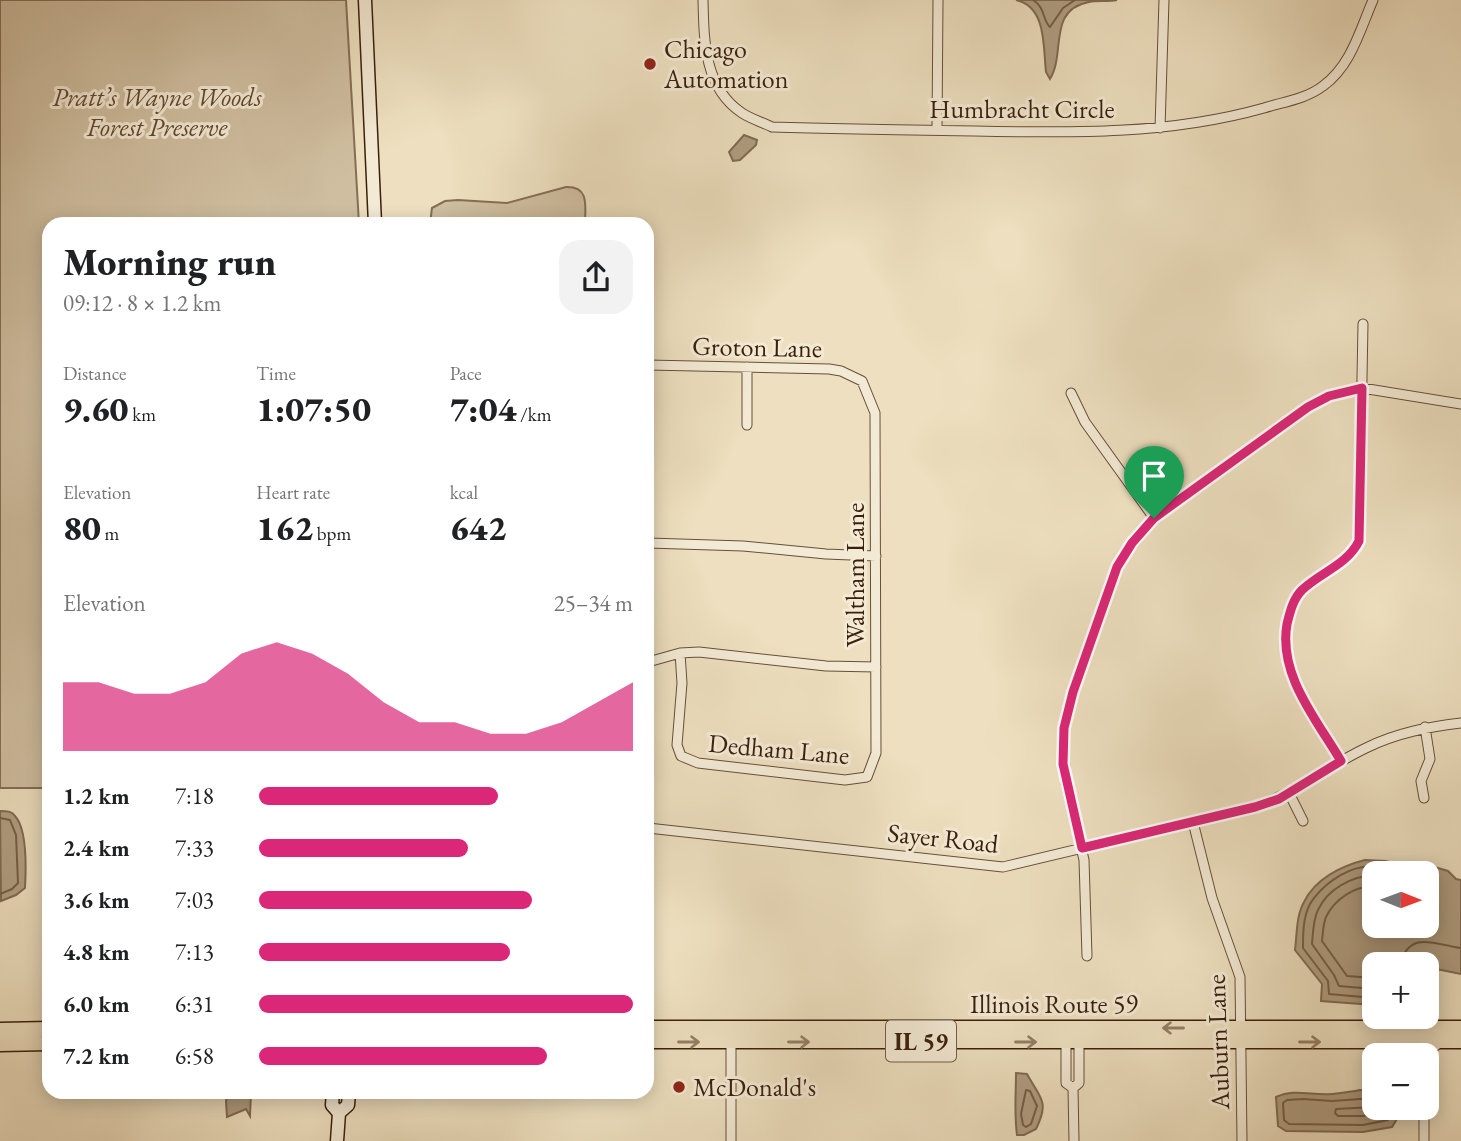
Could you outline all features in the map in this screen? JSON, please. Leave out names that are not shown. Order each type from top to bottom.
[{"type":"main road","points":[[365,0],[375,217]]},
{"type":"main road","name":"Illinois Route 59","points":[[654,1029],[731,1035],[1073,1042],[1461,1028]]},
{"type":"main road","points":[[0,1030],[42,1029]]},
{"type":"main road","name":"Illinois Route 59","points":[[654,1041],[731,1035],[1242,1035],[1403,1042],[1461,1041]]},
{"type":"main road","points":[[0,1044],[42,1043]]},
{"type":"main road","points":[[332,1099],[332,1105],[339,1113]]},
{"type":"main road","points":[[337,1141],[339,1113],[348,1105],[348,1099]]},
{"type":"street","name":"Humbracht Circle","points":[[703,0],[706,62],[722,96],[742,113],[772,127],[1080,134],[1160,128],[1249,112],[1321,88],[1348,59],[1373,0]]},
{"type":"street","points":[[937,130],[938,0]]},
{"type":"street","points":[[1160,128],[1164,0]]},
{"type":"street","points":[[1341,761],[1292,678],[1285,637],[1291,608],[1301,591],[1350,556],[1359,541],[1363,324]]},
{"type":"street","name":"Groton Lane","points":[[654,365],[835,370],[862,381]]},
{"type":"street","points":[[747,367],[747,425]]},
{"type":"street","name":"Waltham Lane","points":[[862,381],[875,414],[876,753],[870,771]]},
{"type":"street","points":[[1087,956],[1084,860],[1063,764],[1063,740],[1066,715],[1111,580],[1125,554],[1154,518],[1308,407],[1329,396],[1362,388],[1461,404]]},
{"type":"street","points":[[1071,393],[1085,422],[1154,518]]},
{"type":"street","points":[[654,543],[876,555]]},
{"type":"street","points":[[654,660],[680,653],[708,653],[826,666],[876,667]]},
{"type":"street","name":"Dedham Lane","points":[[680,653],[682,683],[677,745],[681,756],[698,763],[845,780],[867,777],[870,771]]},
{"type":"street","name":"Sayer Road","points":[[654,829],[1003,867],[1255,807],[1289,793],[1341,761],[1383,740],[1425,727],[1461,723]]},
{"type":"street","points":[[1424,798],[1421,781],[1430,759],[1425,727]]},
{"type":"street","points":[[1289,793],[1303,821]]},
{"type":"street","name":"Auburn Lane","points":[[1193,822],[1212,898],[1238,970],[1242,1035],[1242,1141]]},
{"type":"street","points":[[731,1035],[732,1141]]},
{"type":"street","points":[[1073,1042],[1066,1083],[1073,1088],[1074,1141]]},
{"type":"street","points":[[1424,1120],[1424,1141]]},
{"type":"green space","name":"Pratt’s Wayne Woods Forest Preserve","points":[[0,0],[346,0],[359,217],[42,217],[42,788],[0,788]]},
{"type":"green space","points":[[566,187],[574,188],[583,194],[585,199],[585,217],[431,217],[432,208],[445,201],[507,203]]},
{"type":"water","points":[[1016,0],[1117,0],[1089,2],[1067,14],[1062,23],[1055,69],[1050,79],[1046,72],[1042,29],[1038,19],[1026,4]]},
{"type":"water","points":[[744,135],[757,140],[756,145],[740,160],[733,161],[729,152]]},
{"type":"water","points":[[0,811],[12,813],[19,822],[26,861],[25,888],[1,901]]},
{"type":"water","points":[[1362,861],[1362,938],[1439,938],[1439,868],[1461,880],[1461,974],[1439,970],[1439,952],[1362,952],[1362,1004],[1321,1001],[1322,984],[1295,950],[1297,926],[1309,894],[1322,880],[1338,870]]},
{"type":"water","points":[[1016,1073],[1027,1074],[1043,1106],[1036,1129],[1024,1135],[1017,1135]]},
{"type":"water","points":[[1362,1090],[1362,1120],[1396,1120],[1392,1127],[1363,1132],[1286,1131],[1278,1126],[1276,1097],[1290,1093]]},
{"type":"water","points":[[251,1099],[250,1116],[246,1109],[227,1117],[226,1101]]},
{"type":"place","name":"Chicago Automation","points":[[650,64]]},
{"type":"place","name":"McDonald's","points":[[679,1087]]},
{"type":"route","points":[[1362,388],[1359,541],[1350,556],[1301,591],[1291,608],[1285,637],[1292,678],[1341,761],[1279,799],[1082,848],[1063,764],[1066,715],[1111,580],[1132,543],[1154,518],[1308,407],[1340,392],[1362,388]]}]
